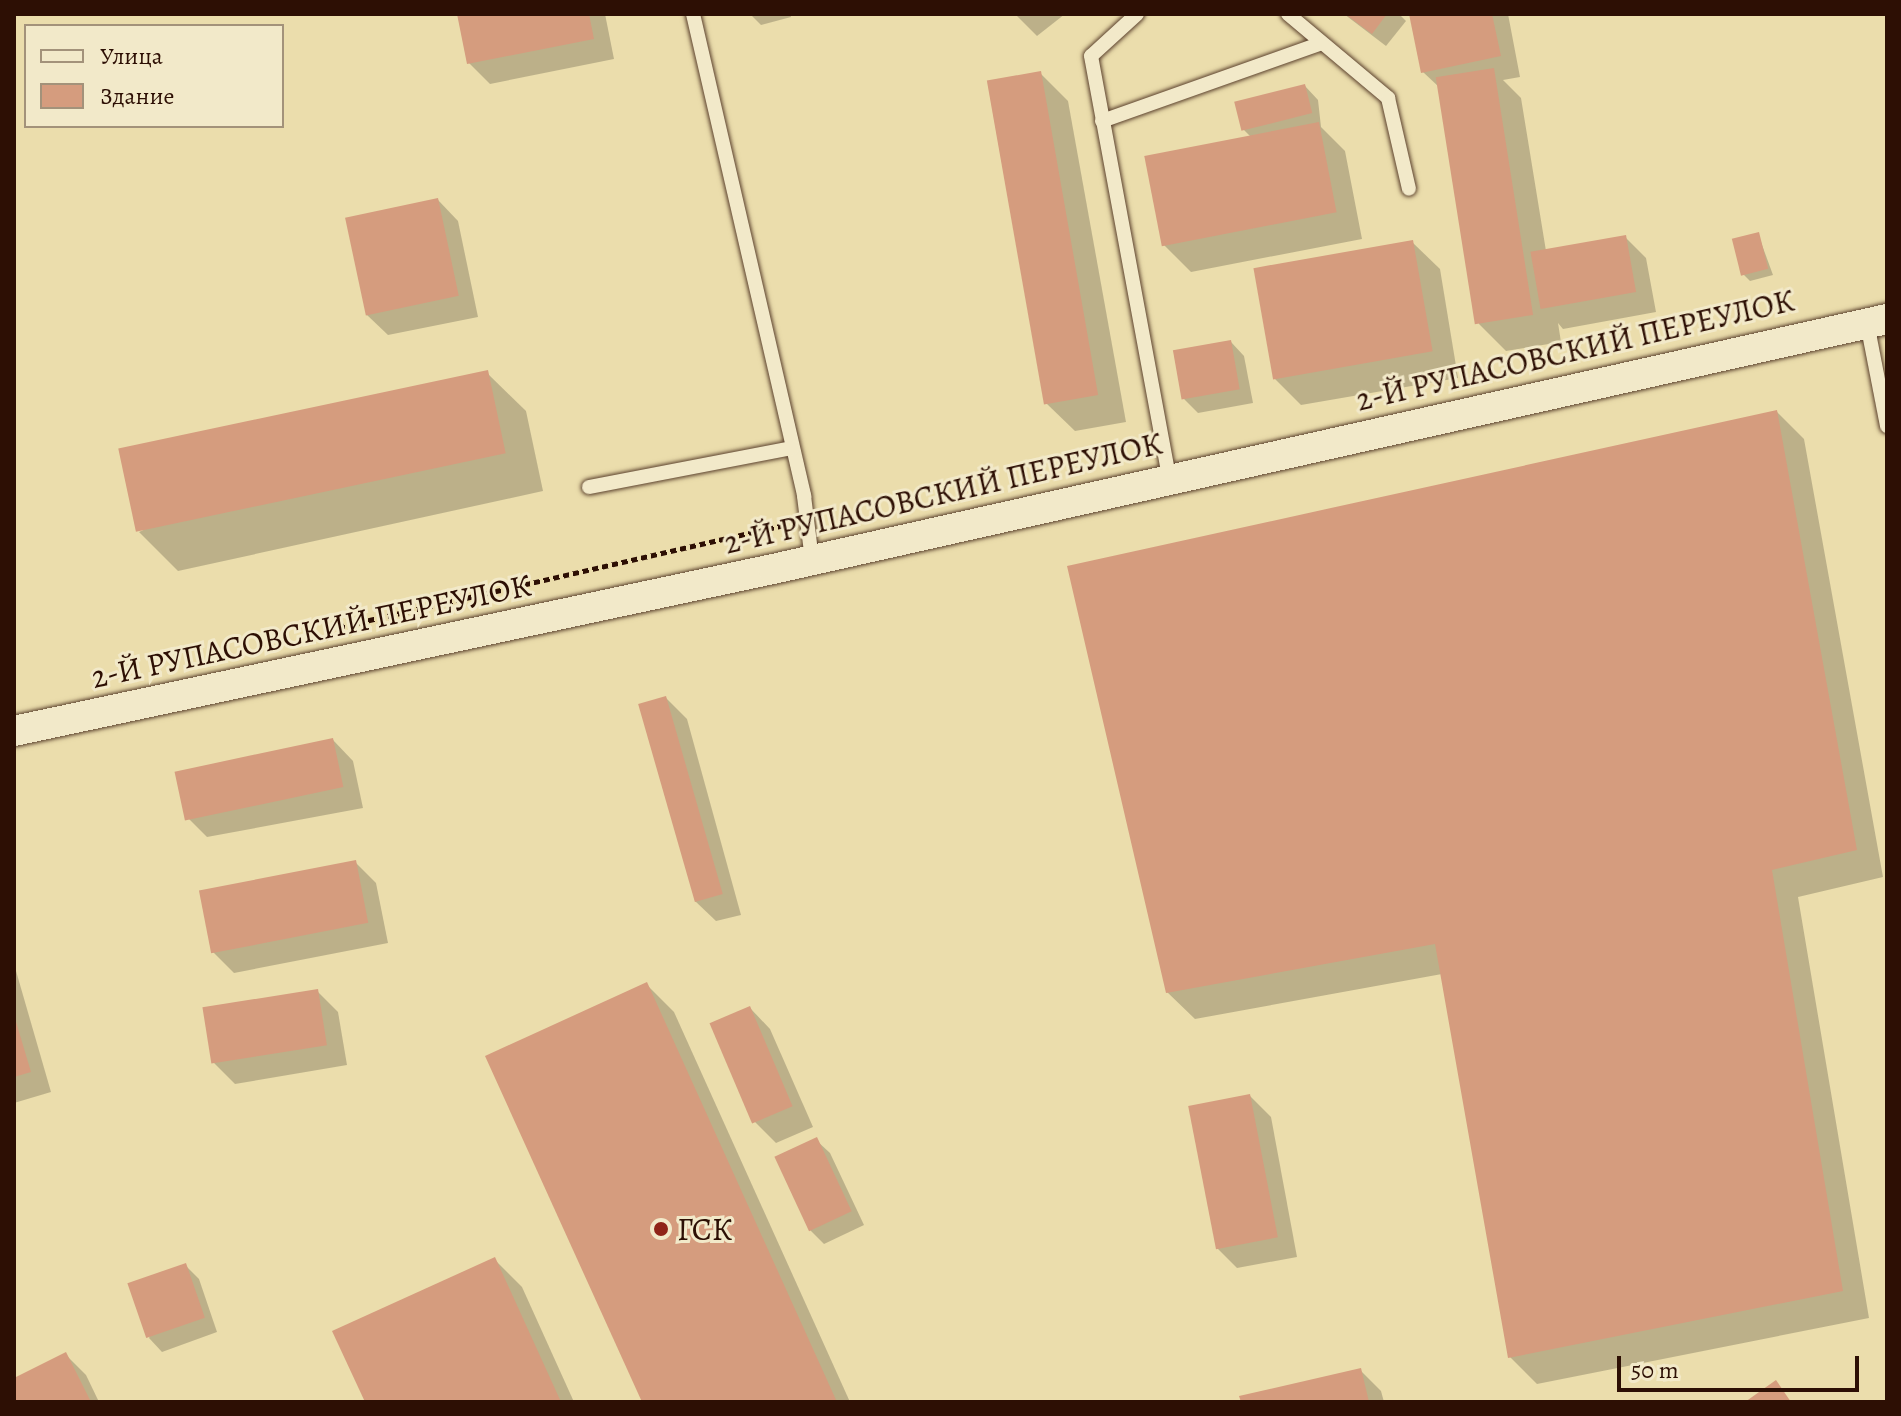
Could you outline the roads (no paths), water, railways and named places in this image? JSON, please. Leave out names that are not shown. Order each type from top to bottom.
[{"type":"street","name":"2-Й РУПАСОВСКИЙ ПЕРЕУЛОК","points":[[14,731],[812,560],[1877,321]]},
{"type":"lane","points":[[693,14],[792,448],[812,560]]},
{"type":"lane","points":[[1137,14],[1091,56],[1169,478]]},
{"type":"lane","points":[[1288,14],[1388,98],[1409,189]]},
{"type":"lane","points":[[1102,121],[1322,43]]},
{"type":"lane","points":[[1877,321],[1887,426]]},
{"type":"lane","points":[[589,487],[792,448]]},
{"type":"place","name":"ГСК","points":[[661,1229]]}]
